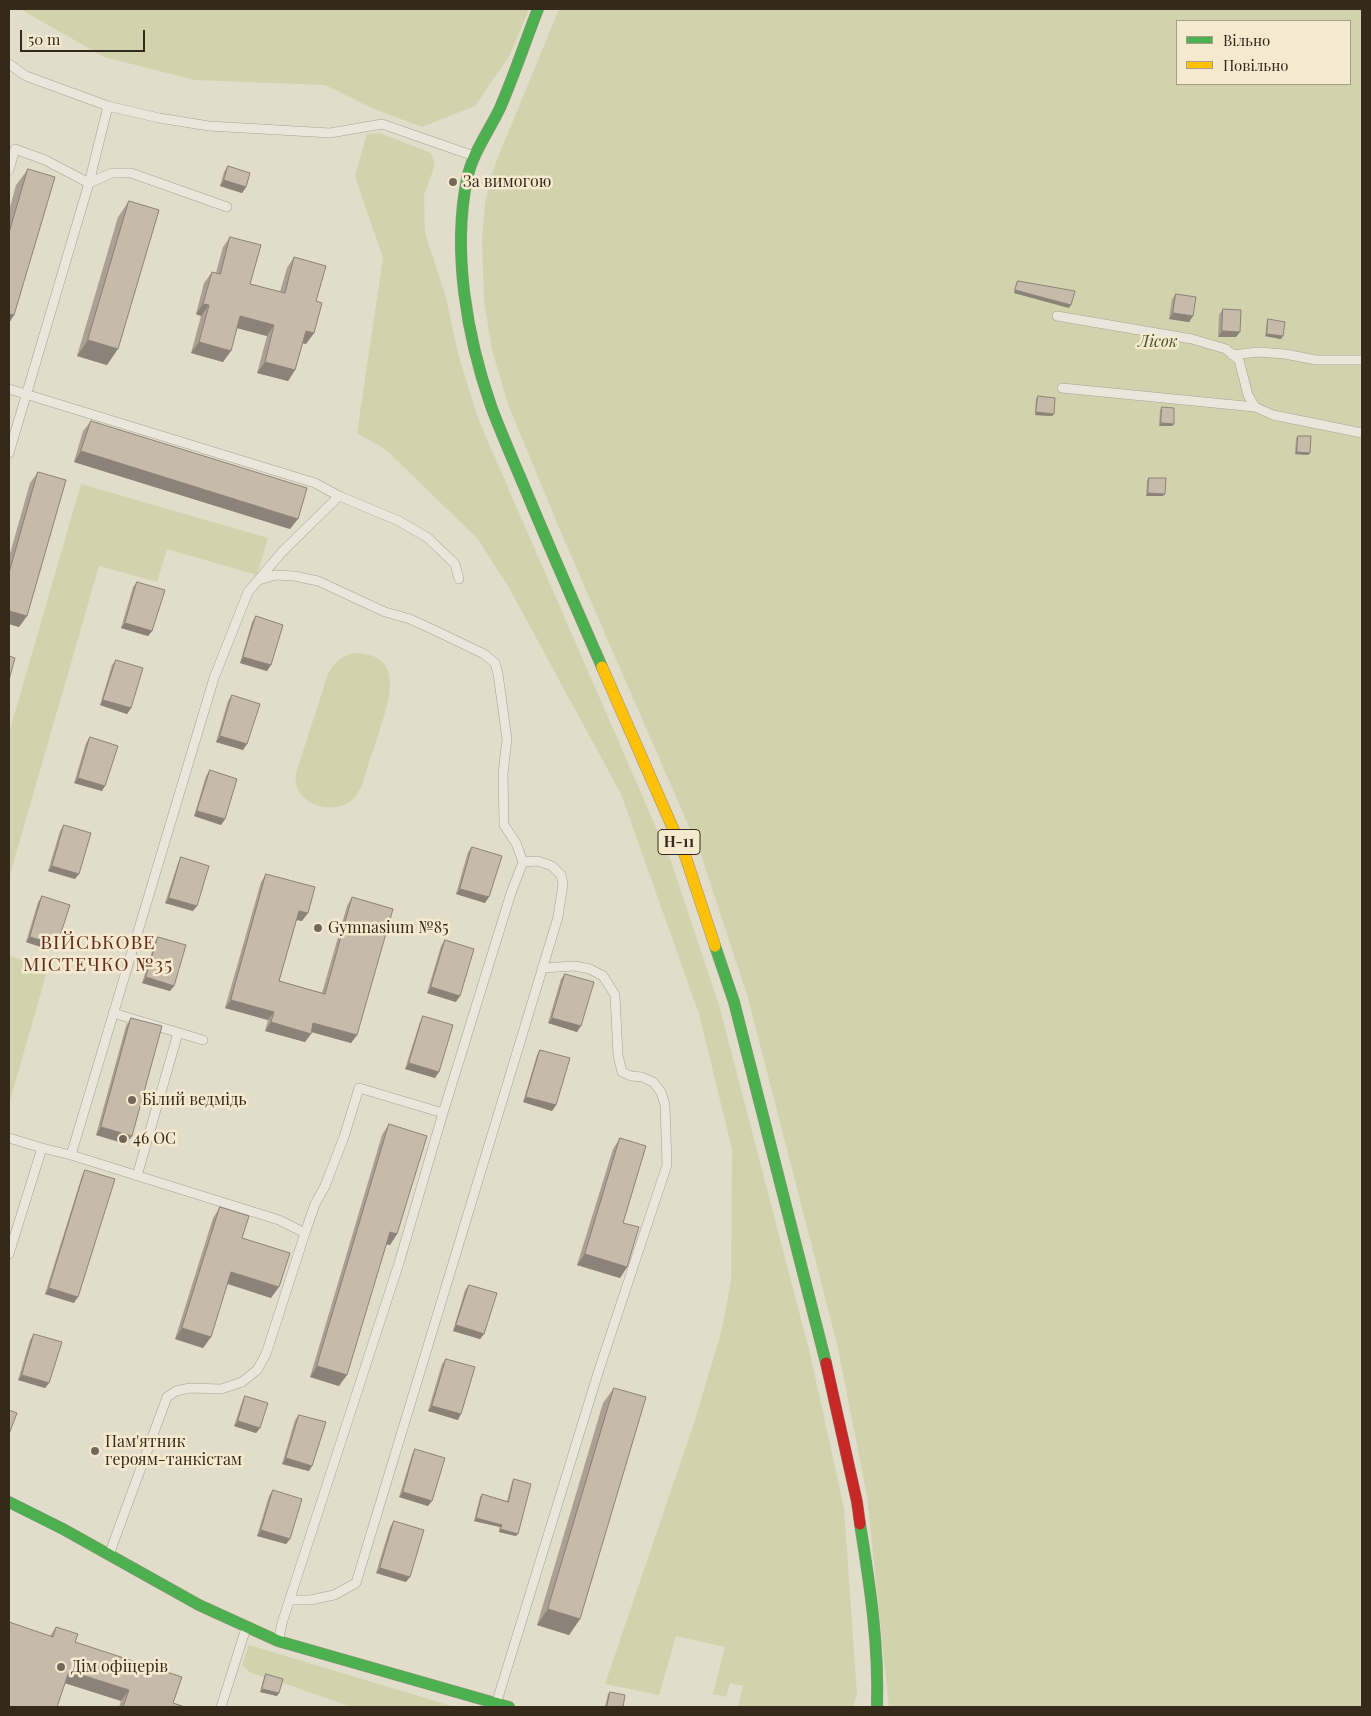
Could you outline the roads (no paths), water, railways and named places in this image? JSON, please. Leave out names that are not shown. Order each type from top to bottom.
[{"type":"main road","name":"Н-11","points":[[538,9],[500,107],[467,177],[463,201],[461,242],[465,302],[475,353],[492,406],[542,530],[686,858],[734,1002],[823,1348],[857,1502],[872,1600],[878,1680],[877,1707]]},
{"type":"main road","points":[[9,1502],[199,1605],[278,1641],[509,1707]]},
{"type":"lane","points":[[9,64],[26,76],[108,106],[159,118],[218,127],[330,133],[382,124],[475,157]]},
{"type":"lane","points":[[9,453],[89,183],[108,106]]},
{"type":"lane","points":[[9,170],[15,149],[45,160],[89,183]]},
{"type":"lane","points":[[89,183],[112,173],[131,173],[227,207]]},
{"type":"lane","points":[[1057,316],[1192,339],[1226,349],[1238,360],[1248,395],[1255,407]]},
{"type":"lane","points":[[1232,355],[1258,352],[1284,354],[1316,360],[1362,360]]},
{"type":"lane","points":[[1062,388],[1255,407],[1273,415],[1362,433]]},
{"type":"lane","points":[[9,389],[26,396],[315,483],[339,496],[399,521],[428,538],[455,564],[459,578]]},
{"type":"lane","points":[[70,1155],[214,678],[248,592],[282,552],[339,496]]},
{"type":"lane","points":[[259,580],[275,576],[294,576],[318,581],[385,612],[410,619],[434,630],[484,654],[495,663],[507,739],[503,773],[504,825],[516,843],[523,862],[511,893],[399,1263],[278,1641]]},
{"type":"lane","points":[[290,1600],[310,1600],[334,1595],[356,1583],[558,917],[564,884],[561,875],[552,866],[538,861],[523,862]]},
{"type":"lane","points":[[496,1704],[598,1374],[667,1165],[665,1105],[661,1092],[653,1082],[622,1072],[618,1055],[615,995],[603,976],[590,969],[574,966],[542,968]]},
{"type":"lane","points":[[113,1013],[203,1040]]},
{"type":"lane","points":[[137,1176],[178,1033]]},
{"type":"lane","points":[[109,1555],[167,1397],[176,1391],[190,1388],[222,1389],[242,1382],[257,1370],[266,1354],[315,1204],[325,1186],[344,1137],[359,1088],[443,1113]]},
{"type":"lane","points":[[9,1138],[279,1220],[305,1233]]},
{"type":"lane","points":[[9,1254],[42,1148]]},
{"type":"lane","points":[[221,1707],[246,1627]]},
{"type":"place","name":"За вимогою","points":[[453,182]]},
{"type":"place","name":"Gymnasium №85","points":[[318,928]]},
{"type":"place","name":"Білий ведмідь","points":[[132,1100]]},
{"type":"place","name":"46 ОС","points":[[123,1139]]},
{"type":"place","name":"Пам'ятник героям-танкістам","points":[[95,1451]]},
{"type":"place","name":"Дім офіцерів","points":[[61,1667]]},
{"type":"district","name":"ВІЙСЬКОВЕ МІСТЕЧКО №35","points":[[98,954]]},
{"type":"park label","name":"Лісок","points":[[1158,342]]}]
